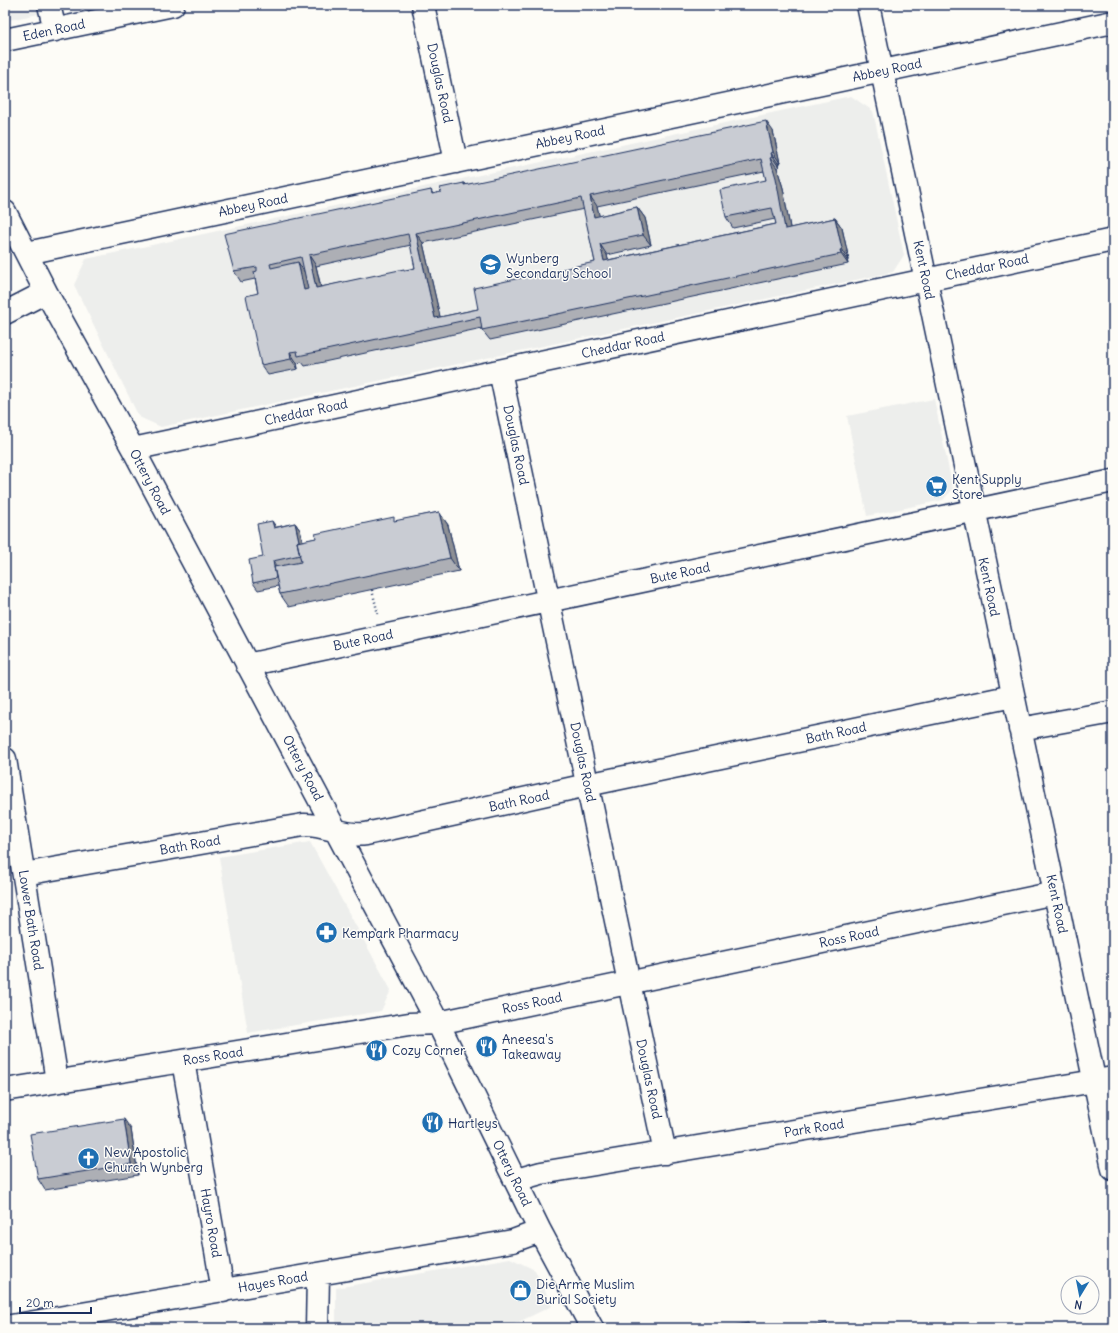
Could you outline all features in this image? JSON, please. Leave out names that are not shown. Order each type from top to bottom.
[{"type":"street","points":[[49,5],[55,30]]},
{"type":"street","name":"Eden Road","points":[[5,40],[173,5]]},
{"type":"street","name":"Douglas Road","points":[[423,5],[456,162]]},
{"type":"street","name":"Kent Road","points":[[868,5],[973,511],[1055,893],[1104,1080],[1113,1169]]},
{"type":"street","name":"Abbey Road","points":[[27,253],[1113,22]]},
{"type":"street","name":"Ottery Road","points":[[5,212],[46,292],[133,449],[438,1023],[540,1231],[592,1328]]},
{"type":"street","name":"Cheddar Road","points":[[133,449],[1113,240]]},
{"type":"street","points":[[5,313],[46,292]]},
{"type":"street","name":"Douglas Road","points":[[500,371],[630,983],[664,1152]]},
{"type":"street","name":"Bute Road","points":[[247,665],[1113,481]]},
{"type":"street","name":"Bath Road","points":[[24,874],[299,825],[317,825],[352,835],[366,834],[587,785],[1013,696]]},
{"type":"street","points":[[1020,729],[1113,712]]},
{"type":"street","name":"Lower Bath Road","points":[[5,759],[57,1081]]},
{"type":"street","name":"Ross Road","points":[[6,1098],[57,1081],[141,1076],[183,1061],[409,1024],[438,1023],[1055,893]]},
{"type":"street","name":"Hayro Road","points":[[183,1061],[222,1291]]},
{"type":"street","name":"Park Road","points":[[516,1180],[541,1173],[664,1152],[1104,1080]]},
{"type":"street","name":"Hayes Road","points":[[5,1327],[57,1323],[222,1291],[513,1241],[540,1231]]},
{"type":"street","points":[[317,1328],[318,1274]]},
{"type":"shaded area","points":[[5,5],[41,5],[43,13],[5,21]]},
{"type":"shaded area","name":"Wynberg Secondary School","points":[[851,96],[873,111],[904,255],[893,272],[161,427],[139,417],[74,285],[86,259]]},
{"type":"shaded area","points":[[934,399],[953,489],[943,500],[867,516],[847,416]]},
{"type":"shaded area","points":[[310,842],[391,990],[381,1011],[248,1033],[219,857]]},
{"type":"shaded area","points":[[510,1258],[535,1270],[552,1306],[506,1328],[336,1328],[336,1288]]},
{"type":"building","points":[[766,121],[773,152],[771,153],[772,157],[770,158],[776,178],[785,229],[835,218],[842,249],[840,250],[841,254],[482,330],[480,317],[298,356],[297,351],[290,352],[291,359],[261,365],[246,296],[258,293],[254,272],[257,271],[257,267],[234,271],[224,234],[431,190],[432,194],[441,192],[440,188],[464,183],[464,185]],"holes":[[[761,159],[766,180],[720,190],[726,217],[772,208],[776,224],[604,261],[600,244],[643,235],[637,207],[594,217],[590,196]],[[581,198],[595,262],[474,288],[478,309],[435,318],[416,233]],[[408,234],[415,268],[316,288],[309,255]],[[301,257],[308,289],[304,290],[298,262],[271,268],[270,264]]]},
{"type":"building","points":[[439,512],[450,558],[280,594],[274,567],[301,562],[297,542],[316,538],[315,534],[394,517],[394,521]]},
{"type":"building","points":[[272,521],[274,528],[295,523],[300,555],[273,561],[276,578],[253,583],[249,560],[263,557],[257,524]]},
{"type":"building","name":"New Apostolic Church Wynberg","points":[[124,1119],[131,1164],[38,1179],[30,1134]]},
{"type":"building","points":[[748,1323],[750,1328],[721,1328]]},
{"type":"building","points":[[827,1323],[828,1328],[800,1328]]},
{"type":"place","name":"Wynberg Secondary School","points":[[490,265]]},
{"type":"place","name":"Kent Supply Store","points":[[936,486]]},
{"type":"place","name":"Kempark Pharmacy","points":[[326,933]]},
{"type":"place","name":"Aneesa's Takeaway","points":[[486,1046]]},
{"type":"place","name":"Cozy Corner","points":[[376,1050]]},
{"type":"place","name":"Hartleys","points":[[432,1123]]},
{"type":"place","name":"New Apostolic Church Wynberg","points":[[88,1159]]},
{"type":"place","name":"Die Arme Muslim Burial Society","points":[[521,1291]]}]
